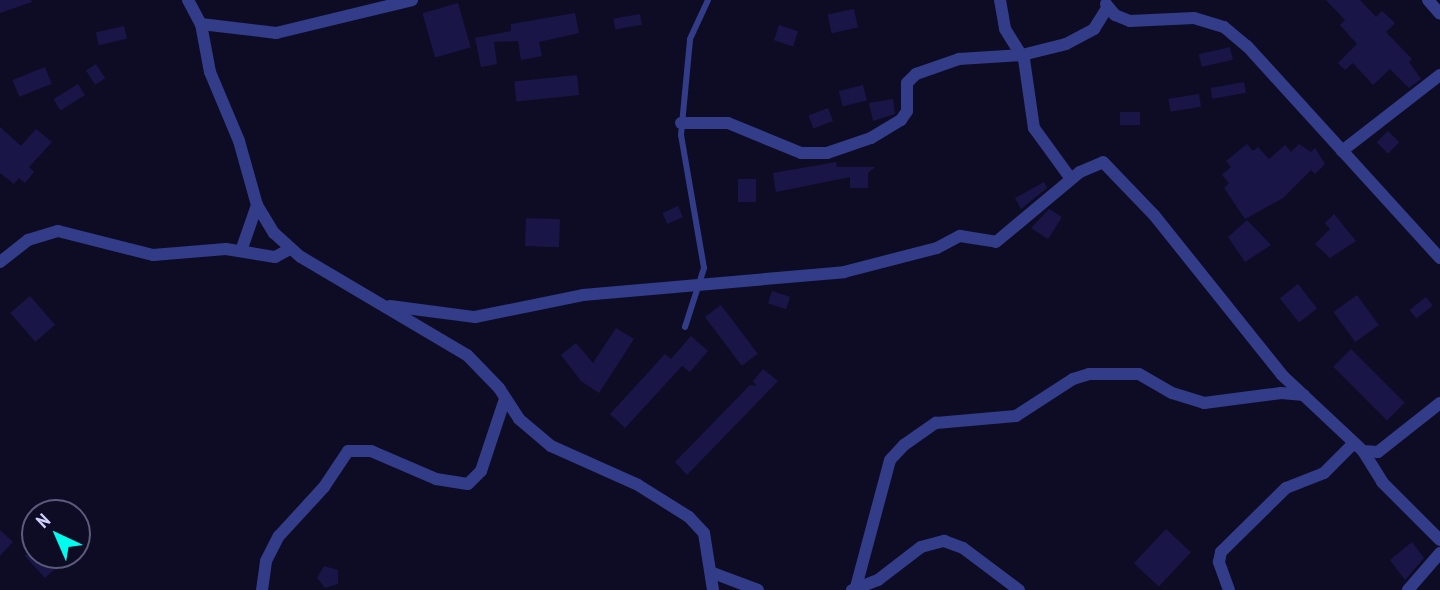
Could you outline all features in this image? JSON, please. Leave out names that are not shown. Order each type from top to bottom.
[{"type":"street","points":[[188,0],[201,24],[210,72],[239,141],[257,205],[265,222],[290,249],[390,306],[467,355],[519,419],[551,446],[638,485],[689,517],[704,533],[713,573],[713,590]]},
{"type":"street","points":[[201,24],[277,31],[400,0]]},
{"type":"street","points":[[201,24],[276,33],[412,0]]},
{"type":"street","points":[[1000,0],[1005,29],[1022,55],[1034,128],[1071,179]]},
{"type":"street","points":[[1428,0],[1440,14]]},
{"type":"street","points":[[681,123],[728,123],[801,153],[827,153],[871,138],[901,120],[907,111],[907,83],[916,74],[959,59],[1022,55],[1083,37],[1097,27],[1106,4],[1130,21],[1194,18],[1218,23],[1247,46],[1440,258]]},
{"type":"street","points":[[1342,151],[1440,75]]},
{"type":"street","points":[[390,306],[475,317],[583,295],[844,272],[937,248],[960,236],[996,242],[1071,179],[1095,163],[1111,166],[1194,263],[1264,355],[1358,447],[1382,482],[1440,540]]},
{"type":"street","points":[[241,251],[257,205]]},
{"type":"street","points":[[0,262],[27,240],[58,231],[153,255],[241,251],[275,257],[290,249]]},
{"type":"street","points":[[854,588],[890,460],[936,423],[1016,416],[1073,379],[1089,374],[1139,374],[1172,393],[1204,403],[1280,393],[1308,396]]},
{"type":"street","points":[[262,590],[266,561],[279,536],[324,487],[348,451],[371,451],[436,479],[468,484],[481,471],[505,399]]},
{"type":"street","points":[[1358,447],[1378,452],[1440,403]]},
{"type":"street","points":[[1229,590],[1219,562],[1222,552],[1286,488],[1324,473],[1358,447]]},
{"type":"street","points":[[854,588],[878,580],[921,547],[944,541],[963,548],[1019,590]]},
{"type":"street","points":[[1408,590],[1440,552]]},
{"type":"street","points":[[713,573],[758,590]]},
{"type":"lane","points":[[685,327],[701,283],[704,253],[682,147],[681,123],[690,39],[708,0]]},
{"type":"building","points":[[0,0],[31,0],[32,2],[0,13]]},
{"type":"building","points":[[1326,0],[1360,0],[1376,17],[1382,11],[1395,23],[1386,32],[1412,59],[1409,62],[1421,79],[1409,88],[1390,69],[1373,85],[1353,63],[1345,70],[1338,63],[1357,44],[1340,25],[1345,20]]},
{"type":"building","points":[[458,3],[471,47],[435,57],[422,13]]},
{"type":"building","points":[[854,9],[858,28],[832,33],[828,15]]},
{"type":"building","points":[[575,13],[579,33],[539,42],[542,56],[521,60],[518,41],[494,42],[497,64],[481,67],[475,38],[511,31],[511,24]]},
{"type":"building","points":[[640,14],[642,25],[615,30],[613,19]]},
{"type":"building","points":[[779,25],[798,31],[793,46],[774,40]]},
{"type":"building","points":[[124,26],[127,39],[99,45],[96,33]]},
{"type":"building","points":[[1230,47],[1233,60],[1202,67],[1199,54]]},
{"type":"building","points":[[96,64],[105,78],[95,85],[86,71]]},
{"type":"building","points":[[45,67],[52,84],[19,97],[13,80]]},
{"type":"building","points":[[577,75],[579,95],[516,101],[514,82]]},
{"type":"building","points":[[1244,82],[1246,93],[1212,99],[1211,88]]},
{"type":"building","points":[[78,84],[85,95],[60,110],[53,99]]},
{"type":"building","points":[[863,85],[867,101],[843,107],[839,91]]},
{"type":"building","points":[[1199,94],[1201,107],[1170,112],[1168,99]]},
{"type":"building","points":[[893,99],[895,114],[873,121],[869,103]]},
{"type":"building","points":[[828,108],[833,121],[813,129],[808,116]]},
{"type":"building","points":[[1120,112],[1140,112],[1140,125],[1120,125]]},
{"type":"building","points":[[0,127],[21,146],[36,129],[52,142],[29,167],[34,172],[25,183],[19,178],[14,184],[0,173]]},
{"type":"building","points":[[1388,131],[1399,142],[1388,154],[1377,142]]},
{"type":"building","points":[[1247,144],[1253,151],[1258,147],[1269,159],[1285,145],[1291,152],[1299,144],[1311,152],[1315,148],[1325,164],[1315,174],[1311,170],[1283,198],[1245,219],[1224,188],[1229,183],[1222,175],[1231,167],[1226,161]]},
{"type":"building","points":[[836,162],[837,167],[875,167],[868,173],[868,188],[850,188],[850,177],[776,192],[773,173]]},
{"type":"building","points":[[738,179],[756,179],[756,202],[738,202]]},
{"type":"building","points":[[1044,182],[1047,188],[1021,209],[1015,198]]},
{"type":"building","points":[[678,206],[683,217],[667,224],[662,213]]},
{"type":"building","points":[[1049,209],[1062,217],[1048,239],[1031,228]]},
{"type":"building","points":[[1334,214],[1356,241],[1330,258],[1315,244],[1330,229],[1325,223]]},
{"type":"building","points":[[526,218],[560,219],[559,247],[525,246]]},
{"type":"building","points":[[1247,220],[1271,245],[1245,262],[1228,237]]},
{"type":"building","points":[[1298,284],[1317,308],[1299,323],[1280,298]]},
{"type":"building","points":[[772,291],[790,297],[786,309],[768,303]]},
{"type":"building","points":[[1357,295],[1379,325],[1355,342],[1334,312]]},
{"type":"building","points":[[30,296],[55,325],[35,342],[10,313]]},
{"type":"building","points":[[1426,297],[1433,306],[1416,319],[1409,310]]},
{"type":"building","points":[[721,305],[758,354],[742,366],[705,317]]},
{"type":"building","points":[[616,328],[634,339],[599,393],[581,381],[561,355],[576,343],[593,363]]},
{"type":"building","points":[[691,336],[708,351],[690,372],[682,366],[625,428],[610,414],[665,354],[671,359]]},
{"type":"building","points":[[1351,349],[1405,403],[1387,420],[1333,367]]},
{"type":"building","points":[[763,369],[778,381],[687,475],[675,462],[750,385],[757,386],[753,381]]},
{"type":"building","points":[[1166,529],[1191,552],[1159,587],[1134,563]]},
{"type":"building","points":[[0,530],[13,542],[0,556]]},
{"type":"building","points":[[1412,542],[1424,558],[1405,580],[1390,560]]},
{"type":"building","points":[[324,566],[338,570],[338,584],[325,588],[317,578]]},
{"type":"building","points":[[37,569],[55,569],[45,578]]}]
